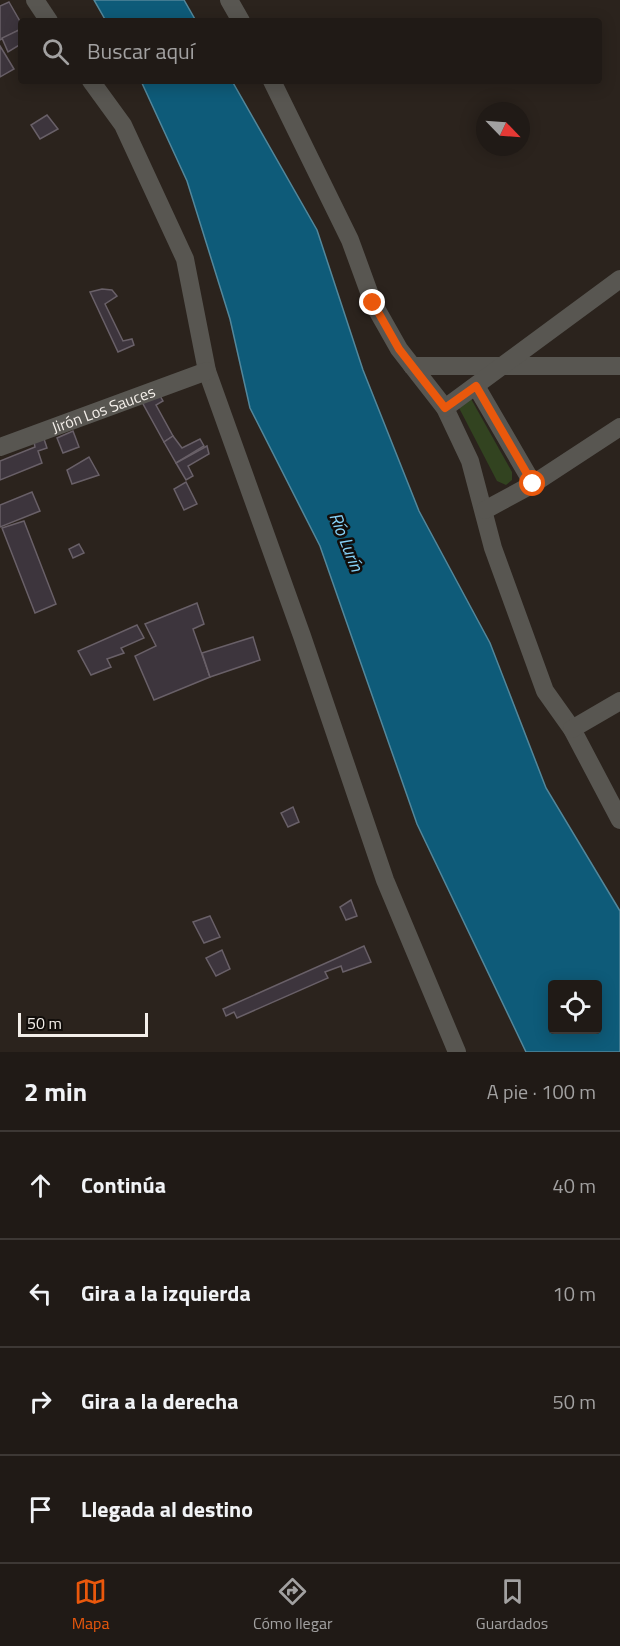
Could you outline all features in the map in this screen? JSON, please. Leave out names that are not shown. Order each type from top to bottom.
[{"type":"street","points":[[35,0],[47,18]]},
{"type":"street","points":[[229,0],[239,18]]},
{"type":"street","points":[[92,84],[123,125],[185,260],[207,371],[302,636],[385,880],[457,1052]]},
{"type":"street","points":[[273,84],[350,240],[373,303],[399,349],[445,408],[470,461],[494,548],[545,691],[572,729],[620,820]]},
{"type":"street","points":[[445,408],[620,279]]},
{"type":"street","points":[[412,366],[620,366]]},
{"type":"street","name":"Jirón Los Sauces","points":[[0,447],[207,371]]},
{"type":"street","points":[[476,386],[533,484]]},
{"type":"street","points":[[484,510],[533,484],[620,428]]},
{"type":"street","points":[[572,729],[620,701]]},
{"type":"green space","points":[[470,397],[512,472],[512,480],[506,485],[497,481],[457,404]]},
{"type":"water","points":[[94,0],[184,0],[194,18],[104,18]]},
{"type":"water","name":"Río Lurín","points":[[142,84],[234,84],[317,230],[363,370],[419,511],[490,643],[546,788],[620,911],[620,1052],[526,1052],[417,824],[320,546],[250,408],[230,319],[187,181]]},
{"type":"building","points":[[9,2],[18,18],[18,31],[0,40],[0,6]]},
{"type":"building","points":[[18,30],[18,46],[8,52],[2,38]]},
{"type":"building","points":[[0,46],[14,69],[0,77]]},
{"type":"building","points":[[47,115],[58,129],[40,139],[31,125]]},
{"type":"building","points":[[102,289],[112,290],[117,296],[105,304],[123,341],[132,339],[134,345],[118,352],[90,292]]},
{"type":"building","points":[[159,394],[163,401],[156,405],[173,436],[164,442],[142,402]]},
{"type":"building","points":[[73,431],[79,447],[63,453],[57,438]]},
{"type":"building","points":[[173,436],[182,448],[200,439],[204,446],[176,463],[164,442]]},
{"type":"building","points":[[44,439],[47,448],[38,451],[42,463],[0,480],[0,461],[35,447],[34,442]]},
{"type":"building","points":[[207,446],[209,454],[188,466],[193,476],[186,480],[176,463]]},
{"type":"building","points":[[89,457],[99,475],[72,484],[67,470]]},
{"type":"building","points":[[186,482],[197,504],[184,510],[174,489]]},
{"type":"building","points":[[32,492],[40,511],[0,527],[0,505]]},
{"type":"building","points":[[24,521],[56,604],[35,613],[2,528]]},
{"type":"building","points":[[79,544],[84,553],[73,558],[69,549]]},
{"type":"building","points":[[197,603],[204,624],[193,629],[210,677],[154,700],[135,656],[156,646],[145,624]]},
{"type":"building","points":[[137,625],[144,638],[121,648],[124,653],[107,659],[111,667],[91,675],[78,651]]},
{"type":"building","points":[[253,637],[260,660],[210,677],[202,653]]},
{"type":"building","points":[[293,807],[299,822],[288,827],[281,813]]},
{"type":"building","points":[[351,900],[357,916],[346,920],[340,907]]},
{"type":"building","points":[[210,916],[220,937],[204,943],[193,922]]},
{"type":"building","points":[[364,946],[371,962],[343,972],[341,966],[325,972],[328,978],[237,1018],[234,1012],[226,1016],[223,1009]]},
{"type":"building","points":[[222,950],[230,969],[216,976],[206,958]]},
{"type":"route","points":[[373,303],[399,349],[445,408],[476,386],[533,484]]}]
